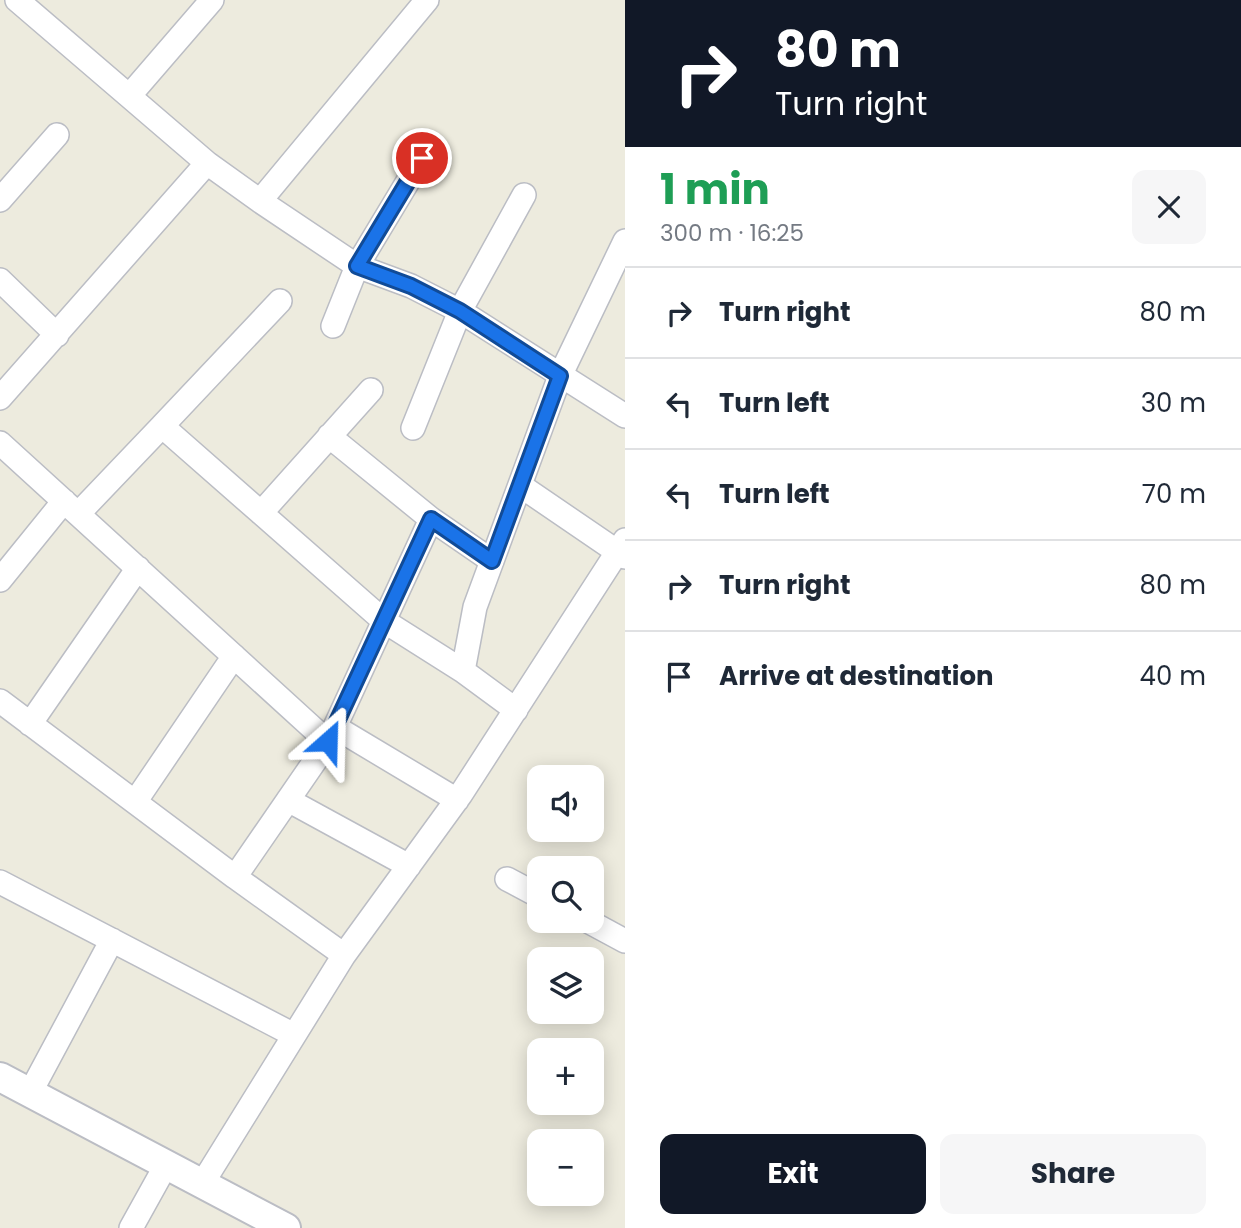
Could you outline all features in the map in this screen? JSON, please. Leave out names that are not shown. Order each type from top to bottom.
[{"type":"street","points":[[17,0],[207,163],[260,201],[357,266],[411,286],[460,311],[625,416]]},
{"type":"street","points":[[130,95],[212,0]]},
{"type":"street","points":[[260,201],[427,0]]},
{"type":"street","points":[[0,200],[57,135]]},
{"type":"street","points":[[333,326],[357,266],[422,158]]},
{"type":"street","points":[[0,398],[207,163]]},
{"type":"street","points":[[413,428],[460,311],[524,195]]},
{"type":"street","points":[[463,671],[475,607],[560,376],[622,255]]},
{"type":"street","points":[[0,279],[57,335]]},
{"type":"street","points":[[0,580],[71,508],[162,426],[280,301]]},
{"type":"street","points":[[261,513],[371,390]]},
{"type":"street","points":[[162,426],[384,621],[463,671],[516,709]]},
{"type":"street","points":[[329,436],[431,519],[492,561]]},
{"type":"street","points":[[0,443],[234,656],[331,734],[457,800]]},
{"type":"street","points":[[202,1184],[344,955],[457,800],[623,550],[521,486]]},
{"type":"street","points":[[235,877],[331,734],[431,519]]},
{"type":"street","points":[[30,724],[138,568]]},
{"type":"street","points":[[135,802],[234,656]]},
{"type":"street","points":[[0,701],[344,955]]},
{"type":"street","points":[[288,800],[409,866]]},
{"type":"street","points":[[507,879],[527,890]]},
{"type":"street","points":[[0,882],[294,1035]]},
{"type":"street","points":[[604,929],[625,940]]},
{"type":"street","points":[[30,1093],[112,940]]},
{"type":"street","points":[[0,1077],[283,1227]]},
{"type":"street","points":[[131,1228],[166,1165]]},
{"type":"route","points":[[328,741],[431,519],[492,561],[560,376],[460,311],[411,286],[357,266],[422,158]]}]
